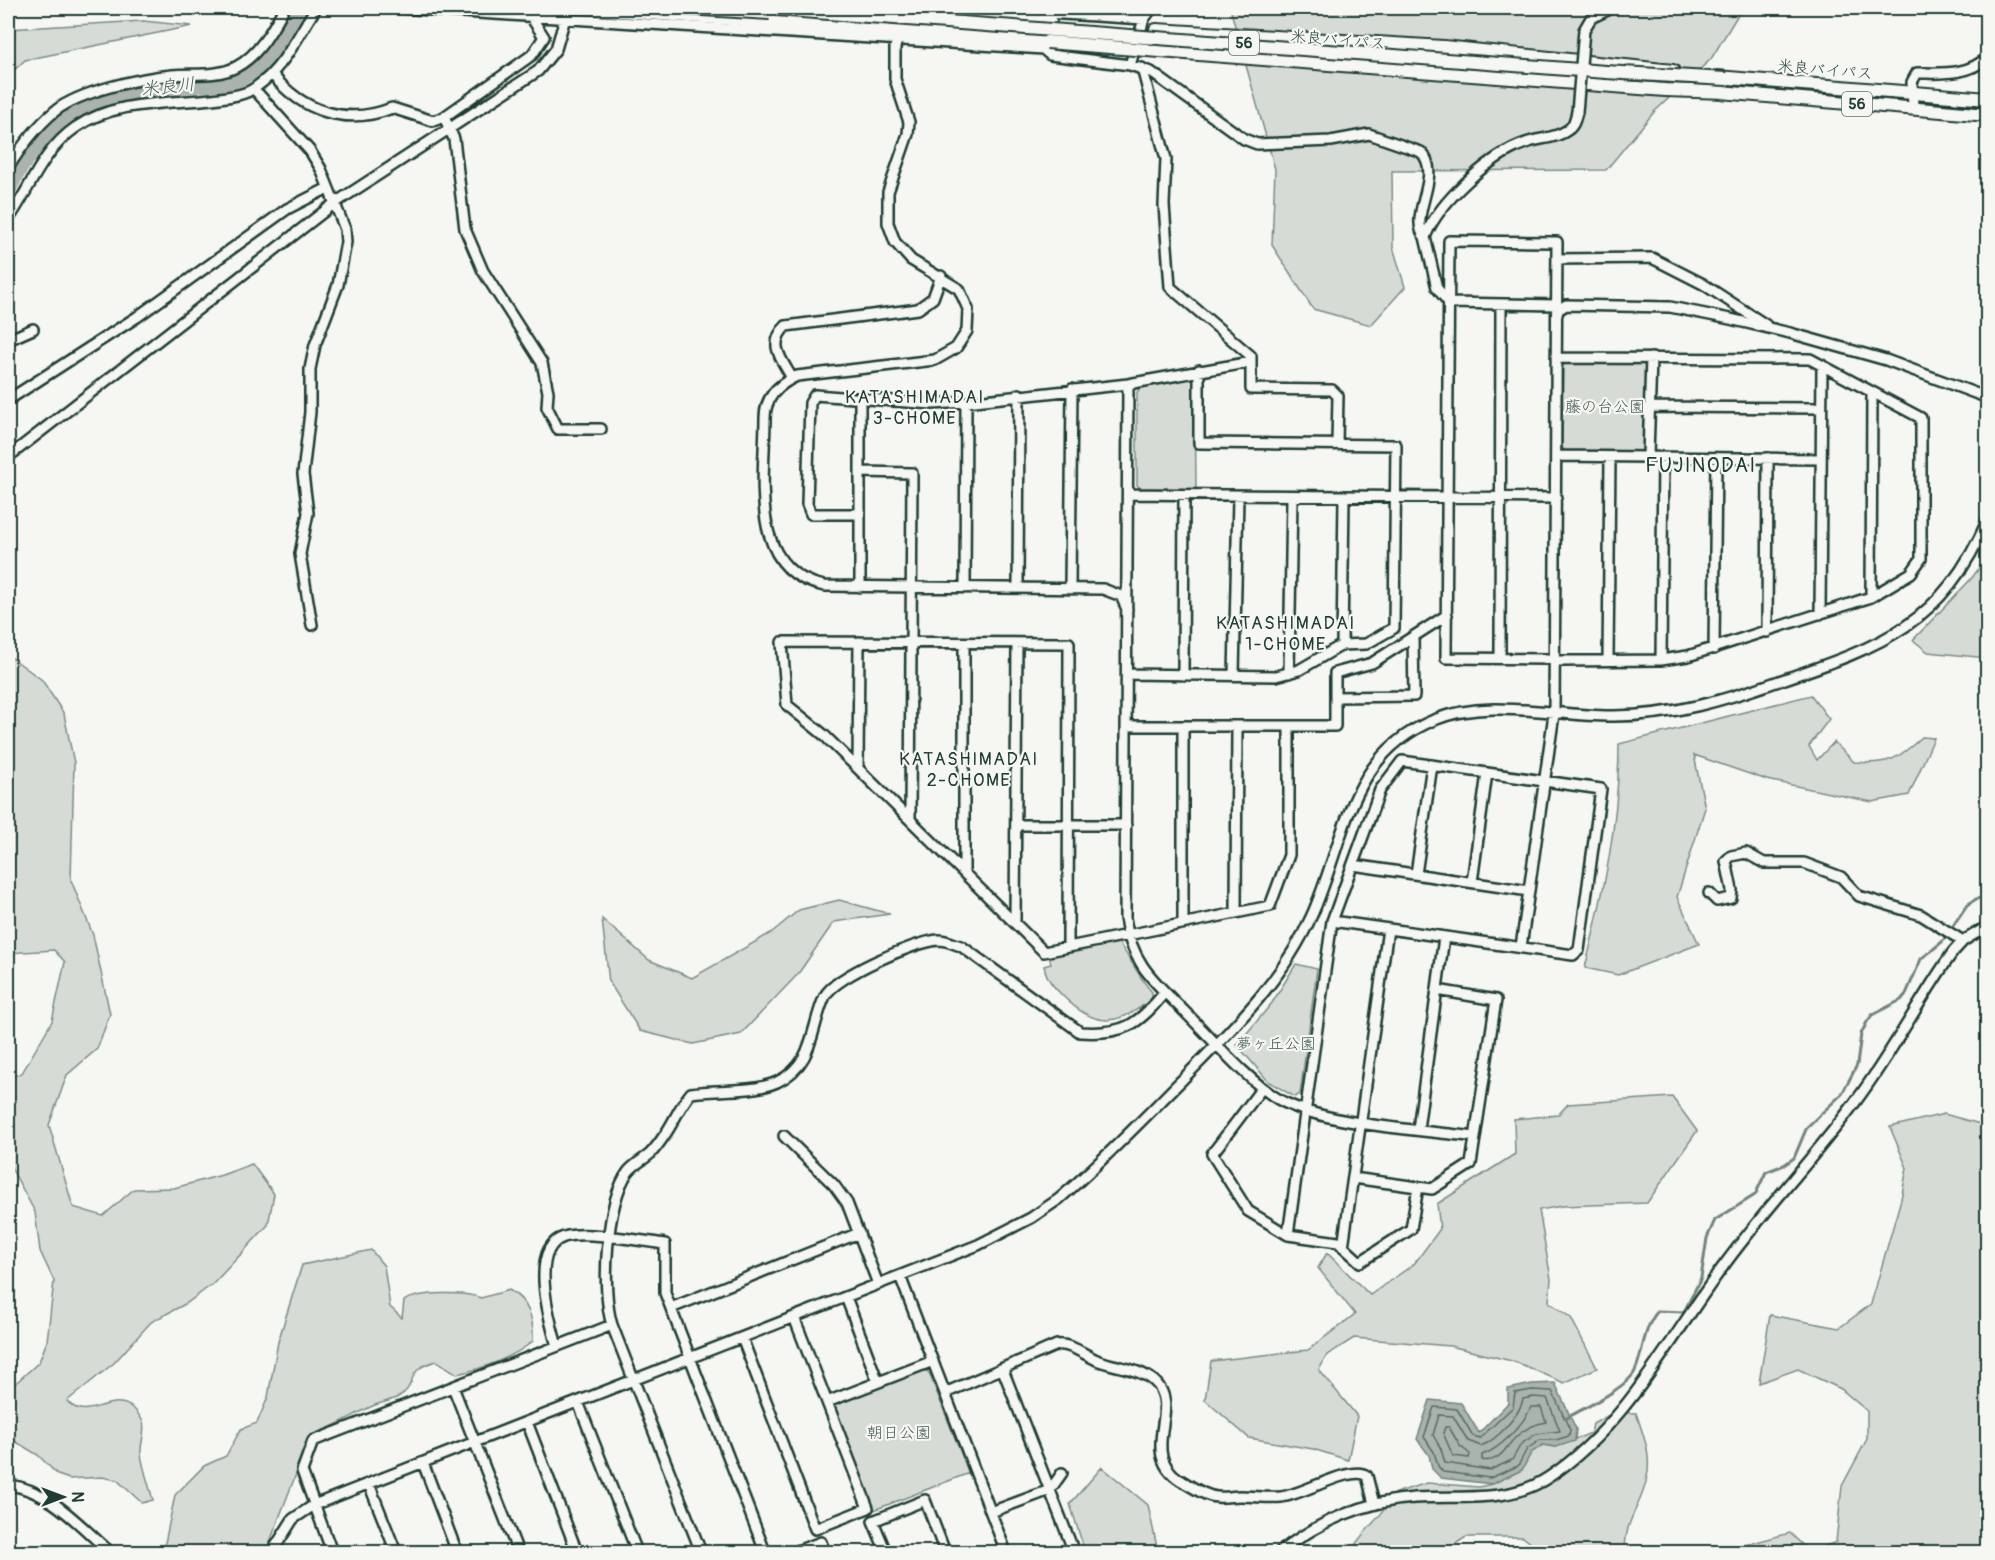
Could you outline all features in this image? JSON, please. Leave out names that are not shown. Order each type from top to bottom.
[{"type":"main road","points":[[580,8],[898,35],[1047,42],[1654,89],[1726,92]]},
{"type":"main road","name":"米良バイパス","points":[[685,8],[1606,79],[1988,115]]},
{"type":"main road","name":"米良バイパス","points":[[762,8],[1988,99]]},
{"type":"main road","points":[[851,8],[904,10],[1156,30],[1444,46],[1726,79]]},
{"type":"street","points":[[8,168],[55,111],[71,102],[144,78],[216,73],[234,69],[256,51],[284,8]]},
{"type":"street","points":[[8,220],[48,155],[62,138],[77,126],[128,107],[228,97],[254,89],[272,74],[316,8]]},
{"type":"street","points":[[399,8],[566,19],[898,35],[1043,49],[1050,55],[1142,68],[1173,86],[1244,139],[1257,144],[1331,141],[1369,134],[1421,152],[1427,158],[1429,171],[1420,217],[1421,233],[1425,237],[1437,288],[1449,303]]},
{"type":"street","points":[[8,457],[335,203],[538,72],[556,49],[568,8]]},
{"type":"street","points":[[965,8],[1144,19]]},
{"type":"street","points":[[1130,65],[1144,19],[1152,8]]},
{"type":"street","points":[[1425,237],[1440,210],[1501,155],[1525,143],[1566,131],[1574,123],[1577,112],[1584,30],[1591,18],[1612,8]]},
{"type":"street","points":[[904,10],[898,35],[896,79],[909,122],[908,134],[888,192],[888,223],[892,236],[904,253],[959,289],[968,309],[969,324],[965,337],[951,353],[935,360],[792,378],[773,393],[765,413],[765,522],[768,536],[784,564],[801,578],[824,586],[1112,590],[1122,598],[1127,609]]},
{"type":"street","points":[[272,74],[296,99],[325,111],[369,115],[392,108],[434,121],[444,117],[532,55],[544,37],[531,17]]},
{"type":"street","points":[[1913,108],[1912,82],[1917,73],[1958,73],[1980,64],[1988,57]]},
{"type":"street","points":[[1142,68],[1166,159],[1164,205],[1170,287],[1251,356],[1251,389],[1332,390],[1338,396],[1338,444]]},
{"type":"street","points":[[254,89],[299,135],[321,169],[345,229],[346,242],[332,306],[315,345],[310,369],[310,412],[303,474],[308,513],[300,554],[312,625]]},
{"type":"street","points":[[444,117],[454,139],[465,229],[483,271],[542,363],[548,392],[548,407],[553,421],[558,429],[601,429]]},
{"type":"street","points":[[8,400],[137,317],[287,209],[328,188]]},
{"type":"street","points":[[1521,947],[1554,714],[1555,660],[1556,358],[1557,242],[1449,241],[1446,658],[1555,660],[1661,660],[1714,649],[1871,597],[1911,573],[1921,559],[1921,418],[1810,359],[1556,358]]},
{"type":"street","points":[[1557,259],[1652,258],[1703,284],[1770,328]]},
{"type":"street","points":[[792,378],[776,349],[776,339],[786,326],[918,309],[933,298],[941,276]]},
{"type":"street","points":[[1449,303],[1557,305]]},
{"type":"street","points":[[1500,658],[1502,304]]},
{"type":"street","points":[[1557,320],[1558,310],[1566,305],[1670,307],[1770,328],[1886,360],[1988,398]]},
{"type":"street","points":[[8,340],[33,329]]},
{"type":"street","points":[[1648,457],[1651,358]]},
{"type":"street","points":[[860,514],[811,514],[807,504],[810,403],[815,395],[933,404],[966,402],[1019,394],[1128,384],[1251,362]]},
{"type":"street","points":[[1820,614],[1822,365]]},
{"type":"street","points":[[1127,674],[1289,673],[1342,645],[1366,644],[1394,628],[1396,445],[1199,442],[1199,370]]},
{"type":"street","points":[[1128,384],[1125,918],[1127,935],[1140,965],[1262,1088],[1280,1100],[1305,1110],[1361,1121],[1475,1137]]},
{"type":"street","points":[[1070,589],[1072,389]]},
{"type":"street","points":[[1871,597],[1872,392]]},
{"type":"street","points":[[1018,588],[1019,394]]},
{"type":"street","points":[[860,399],[860,587]]},
{"type":"street","points":[[965,588],[966,402]]},
{"type":"street","points":[[1650,407],[1821,408]]},
{"type":"street","points":[[1556,456],[1821,459]]},
{"type":"street","points":[[1608,660],[1610,457]]},
{"type":"street","points":[[1661,660],[1663,457]]},
{"type":"street","points":[[1714,649],[1716,458]]},
{"type":"street","points":[[1767,632],[1768,458]]},
{"type":"street","points":[[860,472],[912,473],[910,820]]},
{"type":"street","points":[[1128,494],[1238,497],[1556,498]]},
{"type":"street","points":[[1183,675],[1184,495]]},
{"type":"street","points":[[1234,675],[1238,497]]},
{"type":"street","points":[[1289,673],[1292,497]]},
{"type":"street","points":[[1342,645],[1344,497]]},
{"type":"street","points":[[272,1552],[293,1519],[314,1505],[900,1276],[1004,1233],[1059,1199],[1217,1044],[1281,973],[1312,914],[1352,802],[1366,776],[1383,755],[1408,734],[1433,720],[1464,711],[1498,709],[1554,714],[1636,716],[1686,709],[1747,692],[1857,655],[1906,627],[1937,600],[1968,560],[1988,519]]},
{"type":"street","points":[[1126,726],[1335,726],[1335,673],[1372,663],[1447,615]]},
{"type":"street","points":[[1335,697],[1414,696],[1413,638]]},
{"type":"street","points":[[1068,947],[1070,643],[782,642],[787,705],[824,735],[1044,952],[1270,906],[1289,855],[1289,726]]},
{"type":"street","points":[[858,768],[859,642]]},
{"type":"street","points":[[964,643],[964,872]]},
{"type":"street","points":[[1015,923],[1017,643]]},
{"type":"street","points":[[1183,923],[1184,726]]},
{"type":"street","points":[[1236,726],[1236,913]]},
{"type":"street","points":[[1288,1235],[1332,921],[1380,790],[1402,761],[1601,789],[1579,950],[1573,955],[1332,921]]},
{"type":"street","points":[[1416,874],[1432,765]]},
{"type":"street","points":[[1472,882],[1487,773]]},
{"type":"street","points":[[1016,825],[1126,825]]},
{"type":"street","points":[[1709,893],[1717,901],[1731,898],[1732,890],[1726,861],[1731,856],[1746,853],[1764,863],[1804,863],[1841,877],[1859,896],[1921,915],[1960,938]]},
{"type":"street","points":[[1353,865],[1529,891]]},
{"type":"street","points":[[1280,1552],[1315,1528],[1374,1504],[1413,1498],[1508,1495],[1538,1484],[1551,1476],[1588,1444],[1638,1389],[1748,1232],[1858,1098],[1960,938],[1988,926]]},
{"type":"street","points":[[1343,1247],[1388,929]]},
{"type":"street","points":[[1418,1129],[1444,937]]},
{"type":"street","points":[[701,1552],[612,1325],[606,1293],[609,1238],[615,1203],[628,1172],[652,1152],[668,1131],[678,1108],[691,1093],[742,1089],[777,1082],[804,1061],[825,997],[832,986],[851,974],[922,943],[941,940],[961,946],[1080,1032],[1102,1034],[1126,1029],[1148,1013],[1165,992]]},
{"type":"street","points":[[1353,1178],[1432,1189],[1471,1164],[1496,1000],[1437,990]]},
{"type":"street","points":[[1262,1088],[1212,1154],[1248,1211],[1288,1235],[1338,1242],[1360,1262],[1411,1229],[1418,1187]]},
{"type":"street","points":[[784,1136],[834,1185],[847,1203],[878,1284]]},
{"type":"street","points":[[671,1308],[860,1233]]},
{"type":"street","points":[[558,1346],[547,1315],[544,1296],[547,1252],[555,1241],[566,1236],[665,1244],[665,1293],[764,1549],[757,1552]]},
{"type":"street","points":[[900,1276],[1006,1552]]},
{"type":"street","points":[[846,1297],[878,1382]]},
{"type":"street","points":[[742,1338],[815,1529],[868,1508],[795,1317]]},
{"type":"street","points":[[332,1552],[302,1471],[313,1441],[612,1325]]},
{"type":"street","points":[[945,1393],[1060,1344],[1119,1368],[1146,1375],[1159,1386],[1163,1395],[1160,1449],[1164,1464],[1178,1478],[1211,1496],[1281,1497],[1314,1488],[1350,1472],[1359,1472],[1367,1476],[1374,1504]]},
{"type":"street","points":[[827,1402],[933,1361]]},
{"type":"street","points":[[1003,1370],[1074,1552]]},
{"type":"street","points":[[453,1387],[518,1552]]},
{"type":"street","points":[[578,1402],[637,1552]]},
{"type":"street","points":[[527,1422],[577,1552]]},
{"type":"street","points":[[423,1463],[458,1552]]},
{"type":"street","points":[[991,1512],[1050,1490],[1062,1473]]},
{"type":"street","points":[[369,1484],[396,1552]]},
{"type":"street","points":[[8,1485],[30,1489],[49,1500],[110,1552]]},
{"type":"street","points":[[886,1552],[873,1521],[925,1500],[945,1552]]},
{"type":"street","points":[[794,1552],[821,1542],[825,1552]]},
{"type":"green space","points":[[1230,8],[1742,8],[1711,59],[1654,112],[1606,170],[1392,171],[1393,247],[1405,287],[1371,325],[1313,309],[1272,245],[1275,169]]},
{"type":"green space","points":[[143,21],[192,26],[25,60],[8,76],[8,29]]},
{"type":"green space","name":"藤の台公園","points":[[1567,362],[1642,363],[1647,368],[1645,453],[1566,452],[1562,447],[1563,366]]},
{"type":"green space","points":[[1190,376],[1195,381],[1196,490],[1142,490],[1137,485],[1137,392],[1142,386]]},
{"type":"green space","points":[[1987,558],[1987,658],[1928,652],[1913,640],[1971,579]]},
{"type":"green space","points":[[8,655],[42,680],[64,714],[74,763],[71,880],[93,935],[110,1014],[97,1049],[67,1075],[49,1125],[73,1207],[103,1216],[134,1189],[174,1188],[252,1164],[274,1194],[268,1225],[214,1283],[187,1303],[151,1322],[114,1363],[67,1401],[83,1409],[117,1403],[126,1404],[135,1410],[144,1426],[141,1454],[153,1500],[142,1503],[117,1480],[102,1477],[69,1479],[58,1475],[38,1455],[8,1437],[8,1390],[39,1362],[47,1341],[54,1281],[40,1251],[35,1212],[8,1162],[8,1078],[22,1073],[52,1021],[65,962],[54,950],[8,953]]},
{"type":"green space","points":[[1811,695],[1829,719],[1809,746],[1817,760],[1834,742],[1854,762],[1875,763],[1898,756],[1922,737],[1934,738],[1909,795],[1872,802],[1767,780],[1694,755],[1705,808],[1677,897],[1699,944],[1618,975],[1585,968],[1609,857],[1616,801],[1619,744]]},
{"type":"green space","points":[[839,900],[890,914],[834,922],[798,974],[741,1034],[693,1044],[640,1031],[609,982],[602,919],[649,960],[692,978],[771,933],[799,910]]},
{"type":"green space","points":[[1116,941],[1152,992],[1152,998],[1140,1008],[1118,1019],[1096,1018],[1085,1014],[1063,996],[1051,982],[1044,966],[1051,964],[1049,955]]},
{"type":"green space","name":"夢ヶ丘公園","points":[[1296,964],[1317,969],[1300,1094],[1295,1097],[1269,1082],[1237,1045],[1272,1003]]},
{"type":"green space","points":[[1987,984],[1987,1552],[1810,1552],[1836,1542],[1842,1486],[1867,1439],[1867,1411],[1841,1389],[1798,1369],[1759,1383],[1770,1315],[1839,1328],[1871,1304],[1901,1199],[1907,1168],[1890,1127],[1944,1114],[1980,1124],[1982,1007]]},
{"type":"green space","points":[[1672,1097],[1697,1131],[1647,1203],[1562,1206],[1539,1210],[1551,1279],[1549,1302],[1571,1318],[1597,1368],[1564,1383],[1516,1362],[1450,1346],[1354,1338],[1327,1355],[1319,1370],[1357,1416],[1348,1460],[1313,1449],[1249,1438],[1205,1400],[1211,1361],[1308,1350],[1355,1314],[1318,1268],[1327,1253],[1370,1295],[1414,1264],[1440,1229],[1437,1204],[1515,1154],[1514,1119],[1558,1115],[1568,1104]]},
{"type":"green space","points":[[371,1250],[384,1266],[390,1307],[402,1318],[404,1301],[410,1298],[430,1294],[464,1294],[481,1298],[509,1290],[516,1294],[529,1311],[533,1341],[497,1362],[457,1374],[437,1361],[426,1364],[415,1373],[408,1388],[398,1397],[375,1405],[311,1435],[266,1552],[170,1552],[165,1543],[175,1495],[204,1466],[226,1456],[241,1429],[257,1423],[268,1397],[278,1342],[302,1265]]},
{"type":"green space","name":"朝日公園","points":[[923,1369],[929,1373],[969,1473],[874,1510],[833,1403]]},
{"type":"green space","points":[[1614,1412],[1636,1413],[1646,1445],[1648,1461],[1645,1487],[1628,1529],[1625,1552],[1542,1552],[1523,1537],[1466,1537],[1443,1552],[1351,1552],[1395,1493],[1427,1483],[1479,1487],[1492,1484],[1522,1470],[1531,1453],[1543,1445],[1556,1447],[1591,1433],[1593,1424]]},
{"type":"green space","points":[[1102,1467],[1148,1505],[1158,1552],[1085,1552],[1070,1504]]},
{"type":"green space","points":[[1790,1533],[1810,1552],[1719,1552]]},
{"type":"water","points":[[1555,1383],[1576,1429],[1575,1441],[1556,1447],[1543,1445],[1531,1453],[1522,1470],[1492,1484],[1441,1478],[1432,1469],[1429,1455],[1417,1439],[1430,1400],[1461,1403],[1479,1433],[1508,1403],[1508,1389],[1532,1384]]},
{"type":"waterway","name":"米良川","points":[[8,188],[33,148],[67,114],[140,88],[235,81],[260,65],[272,50],[297,8]]},
{"type":"waterway","points":[[1567,1418],[1615,1390],[1631,1377],[1638,1363],[1649,1325],[1658,1311],[1684,1312],[1701,1278],[1707,1238],[1715,1220],[1755,1195],[1766,1172],[1794,1158],[1807,1127],[1842,1094],[1857,1065],[1861,1034],[1872,1015],[1901,1000],[1906,994],[1921,959],[1942,942],[1967,905],[1976,899],[1988,897]]},
{"type":"district","name":"KATASHIMADAI 3-CHOME","points":[[915,407]]},
{"type":"district","name":"FUJINODAI","points":[[1701,465]]},
{"type":"district","name":"KATASHIMADAI 1-CHOME","points":[[1286,633]]},
{"type":"district","name":"KATASHIMADAI 2-CHOME","points":[[969,769]]}]
